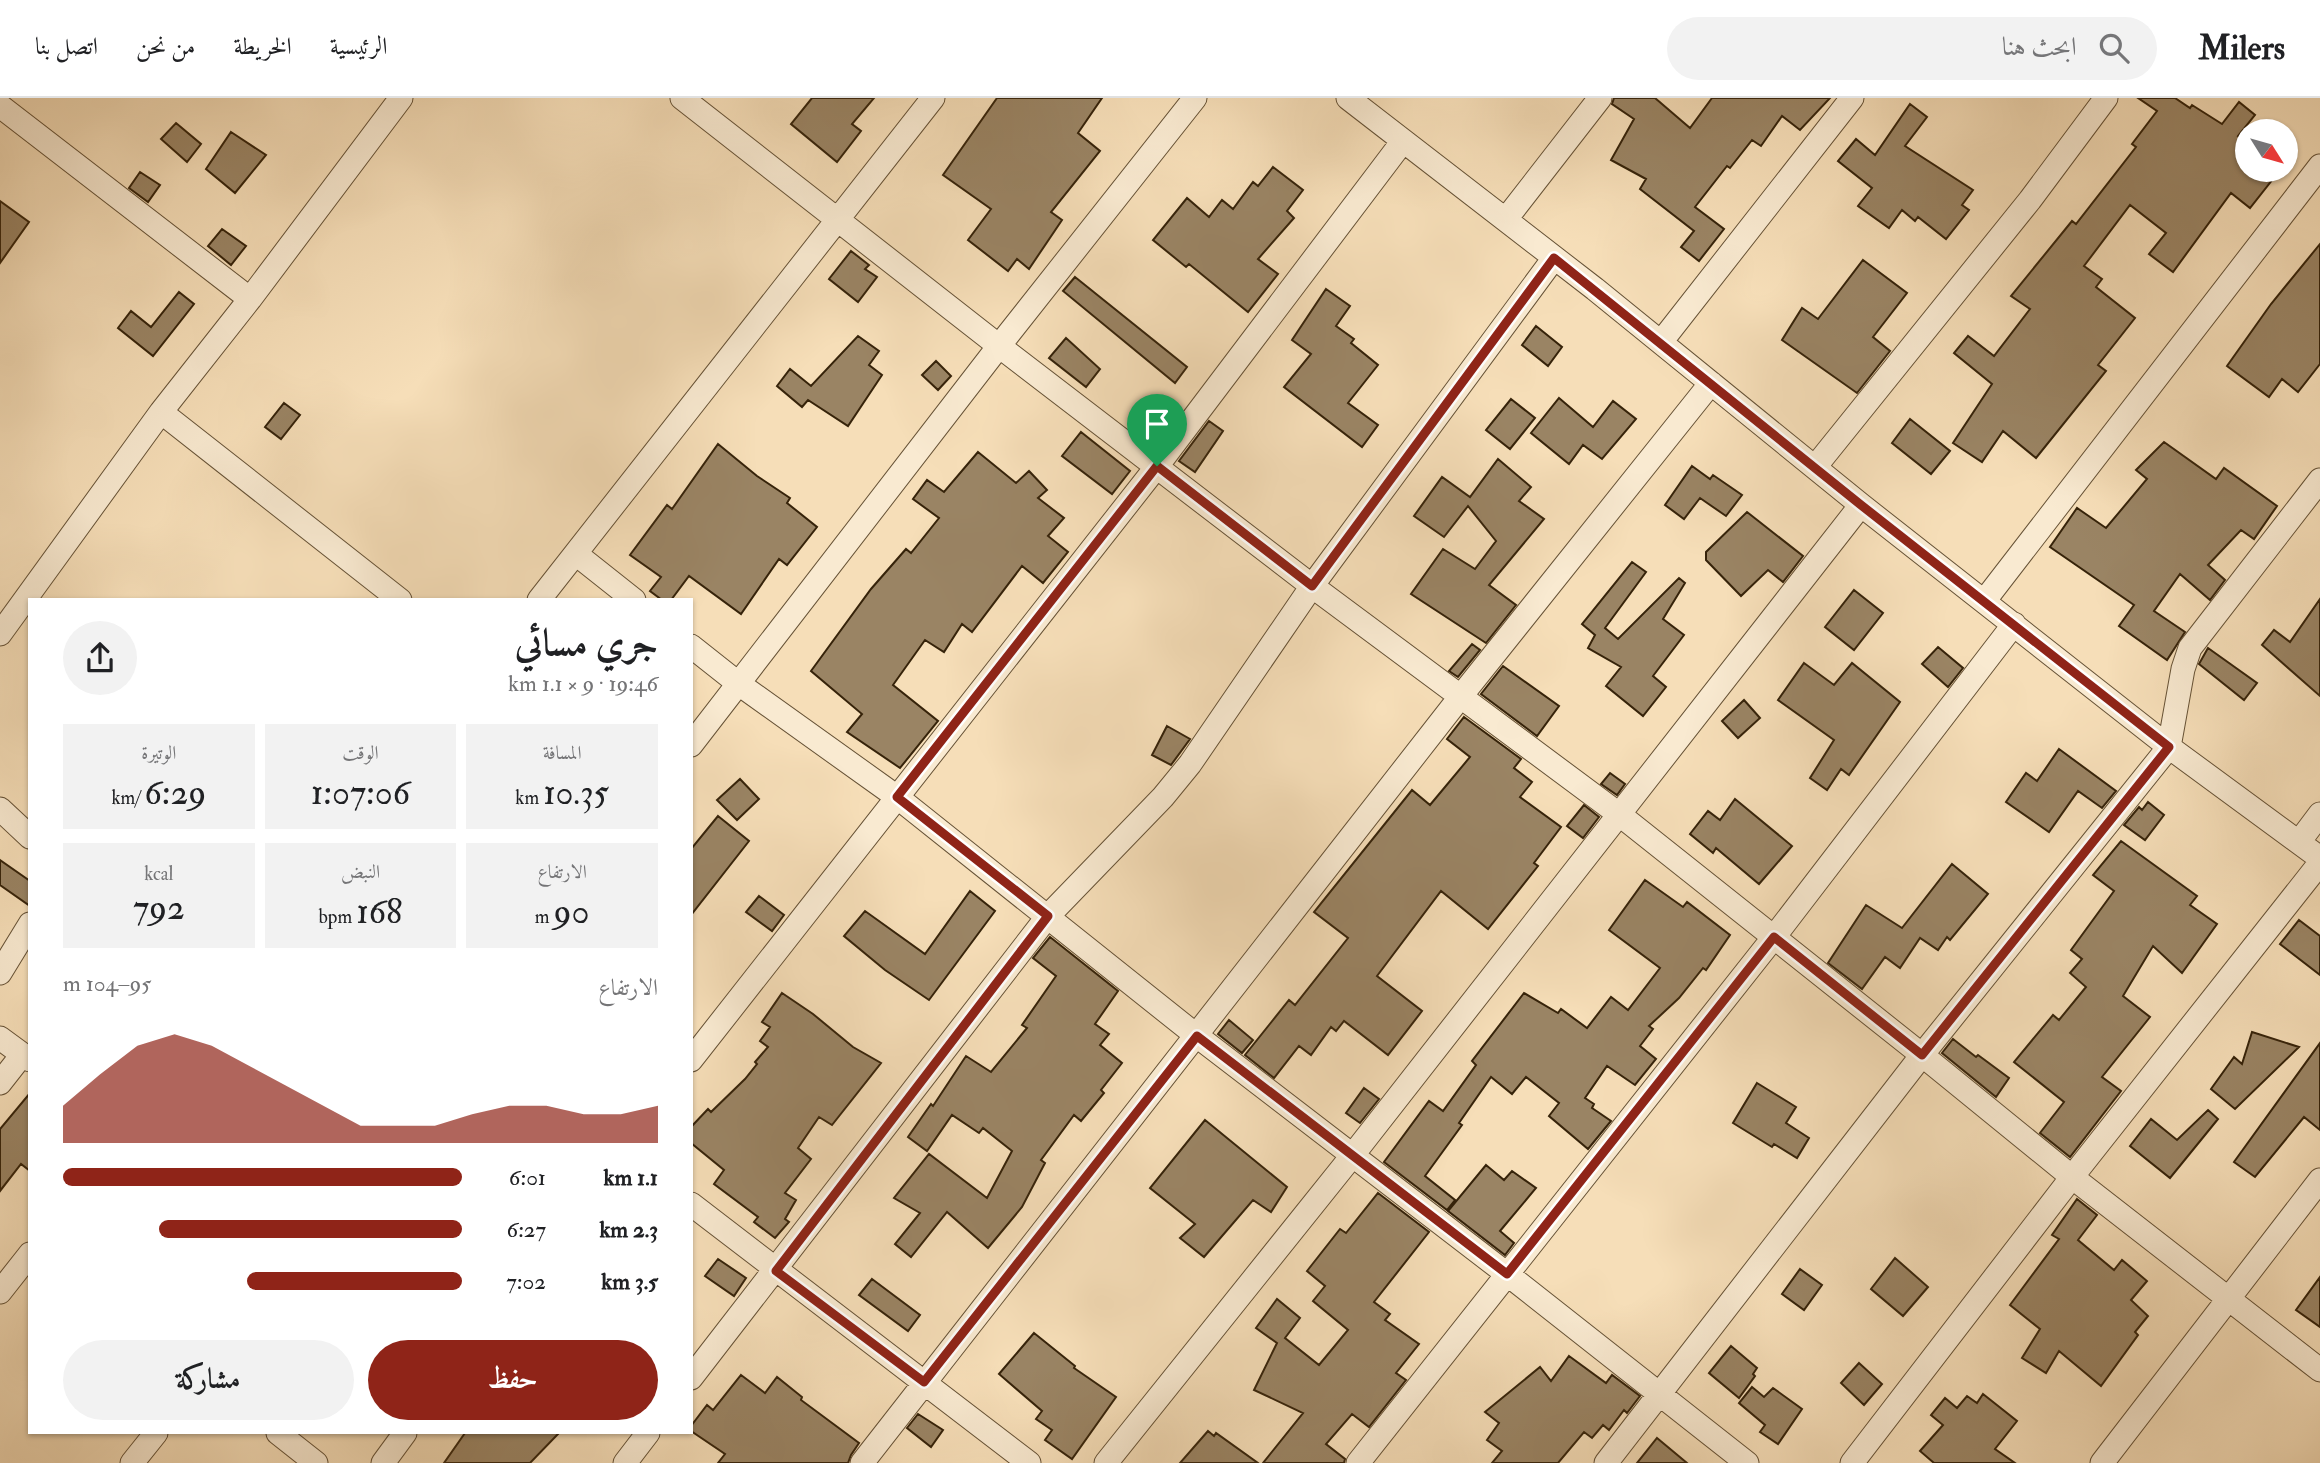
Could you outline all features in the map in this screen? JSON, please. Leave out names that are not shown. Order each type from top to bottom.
[{"type":"street","points":[[42,594],[161,412],[401,98]]},
{"type":"street","points":[[682,98],[1312,586],[1620,815],[2072,1177],[2320,1370]]},
{"type":"street","points":[[541,598],[933,98]]},
{"type":"street","points":[[693,742],[999,346],[1195,98]]},
{"type":"street","points":[[1348,98],[1506,219],[1861,505],[2169,747],[2299,842],[2320,861],[1852,1463]]},
{"type":"street","points":[[1506,219],[1600,98]]},
{"type":"street","points":[[1661,342],[1852,98]]},
{"type":"street","points":[[1815,467],[2030,200],[2106,98]]},
{"type":"street","points":[[0,106],[250,299]]},
{"type":"street","points":[[693,1057],[1157,466],[1403,141]]},
{"type":"street","points":[[1985,600],[2320,166]]},
{"type":"street","points":[[693,1375],[1048,916],[1163,797],[1190,764],[1312,586],[1554,258]]},
{"type":"street","points":[[862,1463],[1461,696],[1711,383]]},
{"type":"street","points":[[161,412],[397,598]]},
{"type":"street","points":[[1605,1463],[1922,1055],[2169,747],[2183,668],[2190,648],[2320,480]]},
{"type":"street","points":[[1106,1463],[1352,1156],[1861,505]]},
{"type":"street","points":[[576,554],[631,598]]},
{"type":"street","points":[[0,634],[28,607]]},
{"type":"street","points":[[1358,1463],[1774,937],[2014,624]]},
{"type":"street","points":[[693,648],[739,684],[897,797],[1197,1036],[1507,1274],[1747,1463]]},
{"type":"street","points":[[0,809],[28,835]]},
{"type":"street","points":[[2299,842],[2320,814]]},
{"type":"street","points":[[0,973],[28,928]]},
{"type":"street","points":[[0,1038],[26,1057],[0,1083]]},
{"type":"street","points":[[2102,1463],[2320,1180]]},
{"type":"street","points":[[693,1206],[1029,1463]]},
{"type":"street","points":[[0,1292],[28,1257]]},
{"type":"street","points":[[132,1463],[155,1434]]},
{"type":"street","points":[[279,1434],[316,1463]]},
{"type":"street","points":[[383,1463],[404,1434]]},
{"type":"street","points":[[625,1463],[643,1435]]},
{"type":"building","points":[[812,98],[874,98],[852,124],[861,131],[837,162],[791,124]]},
{"type":"building","points":[[997,98],[1102,98],[1078,133],[1100,151],[1051,212],[1062,220],[1029,269],[1017,259],[1008,271],[968,240],[991,209],[943,175]]},
{"type":"building","points":[[1614,98],[1655,98],[1690,128],[1712,98],[1830,98],[1800,130],[1782,116],[1761,146],[1752,140],[1730,168],[1727,166],[1695,207],[1724,229],[1699,261],[1681,247],[1694,231],[1640,189],[1646,179],[1611,160],[1634,119],[1612,104]]},
{"type":"building","points":[[2138,98],[2175,98],[2190,108],[2192,105],[2222,124],[2239,102],[2255,115],[2252,119],[2235,119],[2235,182],[2271,182],[2250,208],[2231,193],[2173,272],[2149,254],[2166,233],[2130,205],[2084,266],[2102,279],[2096,287],[2135,318],[2098,365],[2106,371],[2036,458],[2003,431],[1982,462],[1953,443],[1992,384],[1954,353],[1968,336],[1994,356],[2030,309],[2011,296],[2072,221],[2076,224],[2136,147],[2132,144],[2157,111]]},
{"type":"building","points":[[1910,104],[1927,117],[1905,146],[1973,190],[1962,205],[1969,210],[1946,239],[1918,217],[1915,221],[1902,210],[1889,228],[1858,206],[1872,188],[1838,161],[1856,139],[1875,155]]},
{"type":"building","points":[[176,123],[201,144],[187,162],[161,139]]},
{"type":"building","points":[[231,132],[266,155],[235,193],[206,169]]},
{"type":"building","points":[[1273,167],[1303,190],[1287,211],[1294,218],[1258,259],[1278,274],[1248,312],[1189,264],[1186,267],[1153,240],[1187,198],[1209,217],[1222,200],[1233,209],[1253,182],[1258,186]]},
{"type":"building","points":[[140,172],[160,185],[148,202],[129,188]]},
{"type":"building","points":[[0,201],[29,222],[0,263]]},
{"type":"building","points":[[222,229],[246,246],[231,265],[208,246]]},
{"type":"building","points":[[2320,244],[2320,364],[2298,392],[2282,379],[2269,397],[2227,366],[2271,304]]},
{"type":"building","points":[[851,251],[869,265],[865,269],[877,277],[858,302],[829,279]]},
{"type":"building","points":[[1863,260],[1907,293],[1873,337],[1890,351],[1857,393],[1782,340],[1802,308],[1818,319]]},
{"type":"building","points":[[1075,277],[1187,367],[1175,383],[1063,291]]},
{"type":"building","points":[[1326,289],[1350,306],[1336,326],[1354,339],[1351,343],[1378,365],[1348,403],[1378,425],[1362,447],[1284,387],[1311,354],[1292,340]]},
{"type":"building","points":[[179,292],[194,304],[153,356],[118,328],[131,311],[151,327]]},
{"type":"building","points":[[1536,326],[1562,347],[1548,366],[1522,345]]},
{"type":"building","points":[[858,336],[879,351],[869,365],[882,375],[848,426],[808,400],[802,407],[777,386],[790,369],[811,386]]},
{"type":"building","points":[[1066,338],[1100,369],[1086,387],[1049,358]]},
{"type":"building","points":[[936,361],[951,376],[938,390],[922,375]]},
{"type":"building","points":[[1559,398],[1593,427],[1613,401],[1636,419],[1602,459],[1583,445],[1569,464],[1531,433]]},
{"type":"building","points":[[1511,399],[1535,418],[1510,449],[1486,430]]},
{"type":"building","points":[[284,403],[300,415],[281,439],[265,427]]},
{"type":"building","points":[[1910,419],[1950,451],[1931,474],[1892,443]]},
{"type":"building","points":[[1209,421],[1223,431],[1195,472],[1179,461]]},
{"type":"building","points":[[1081,432],[1130,471],[1112,494],[1062,456]]},
{"type":"building","points":[[2164,442],[2216,479],[2224,468],[2277,506],[2254,539],[2241,530],[2208,565],[2225,580],[2210,600],[2180,574],[2154,611],[2185,632],[2167,660],[2119,626],[2134,605],[2050,547],[2077,508],[2106,528],[2147,479],[2136,470]]},
{"type":"building","points":[[718,444],[757,476],[790,498],[787,503],[817,527],[787,565],[779,559],[741,614],[689,576],[672,598],[659,598],[650,591],[661,577],[630,555],[667,505],[672,509]]},
{"type":"building","points":[[978,452],[1016,483],[1029,471],[1047,490],[1038,498],[1064,518],[1048,536],[1068,552],[1043,583],[1022,566],[972,632],[962,624],[944,652],[925,640],[893,685],[938,721],[900,768],[847,732],[862,714],[811,671],[871,589],[906,549],[911,553],[939,518],[913,499],[927,480],[944,492]]},
{"type":"building","points":[[1498,459],[1531,487],[1519,501],[1544,519],[1489,585],[1516,605],[1486,643],[1411,594],[1443,549],[1475,569],[1496,541],[1468,506],[1444,537],[1414,516],[1442,477],[1470,497]]},
{"type":"building","points":[[1692,466],[1710,479],[1713,475],[1742,495],[1726,516],[1700,498],[1684,519],[1665,505]]},
{"type":"building","points":[[1747,512],[1803,556],[1783,582],[1768,570],[1741,596],[1706,560],[1706,552]]},
{"type":"building","points":[[1632,562],[1646,572],[1605,628],[1618,639],[1679,578],[1685,583],[1663,619],[1684,635],[1653,676],[1666,687],[1643,716],[1606,686],[1621,667],[1588,648],[1595,635],[1582,624]]},
{"type":"building","points":[[1854,590],[1883,613],[1854,650],[1825,627]]},
{"type":"building","points":[[2320,599],[2320,696],[2262,645],[2274,630],[2290,642]]},
{"type":"building","points":[[1472,644],[1480,650],[1458,677],[1449,671]]},
{"type":"building","points":[[1938,647],[1963,668],[1948,687],[1922,664]]},
{"type":"building","points":[[2208,648],[2257,683],[2244,700],[2199,664]]},
{"type":"building","points":[[1804,663],[1834,685],[1852,663],[1900,702],[1849,775],[1841,769],[1827,790],[1810,778],[1834,740],[1778,700]]},
{"type":"building","points":[[1503,666],[1559,706],[1537,736],[1481,694]]},
{"type":"building","points":[[1744,700],[1760,718],[1738,738],[1722,721]]},
{"type":"building","points":[[1464,717],[1521,759],[1514,768],[1532,782],[1520,797],[1561,827],[1534,863],[1538,866],[1488,929],[1441,891],[1377,976],[1422,1011],[1388,1055],[1344,1021],[1336,1031],[1331,1027],[1311,1055],[1299,1046],[1274,1078],[1245,1055],[1289,1000],[1295,1005],[1348,938],[1314,912],[1412,790],[1430,805],[1470,757],[1447,739]]},
{"type":"building","points":[[1167,726],[1190,739],[1171,765],[1152,755]]},
{"type":"building","points":[[2059,749],[2116,791],[2102,808],[2078,791],[2049,832],[2006,802],[2026,773],[2037,781]]},
{"type":"building","points":[[1610,773],[1625,784],[1617,795],[1601,784]]},
{"type":"building","points":[[740,779],[759,799],[737,820],[717,800]]},
{"type":"building","points":[[1735,799],[1792,846],[1759,884],[1716,848],[1713,853],[1690,834],[1708,811],[1720,820]]},
{"type":"building","points":[[2148,802],[2164,815],[2145,840],[2124,825],[2139,807],[2142,810]]},
{"type":"building","points":[[1584,805],[1599,817],[1583,838],[1567,826]]},
{"type":"building","points":[[718,816],[749,841],[693,912],[693,847]]},
{"type":"building","points":[[2121,841],[2197,896],[2190,905],[2217,924],[2182,973],[2153,946],[2123,996],[2150,1017],[2102,1077],[2121,1091],[2070,1157],[2040,1133],[2064,1102],[2014,1062],[2053,1015],[2059,1020],[2086,987],[2070,973],[2082,959],[2071,950],[2114,891],[2093,875]]},
{"type":"building","points":[[0,860],[28,880],[28,905],[0,885]]},
{"type":"building","points":[[1952,864],[1988,894],[1950,940],[1947,937],[1938,950],[1920,938],[1900,968],[1885,957],[1862,989],[1828,963],[1866,905],[1902,928]]},
{"type":"building","points":[[1645,880],[1683,907],[1687,902],[1730,935],[1706,970],[1703,968],[1679,998],[1649,1026],[1653,1029],[1640,1046],[1656,1059],[1635,1085],[1607,1066],[1585,1098],[1594,1104],[1592,1108],[1611,1121],[1588,1149],[1549,1116],[1559,1103],[1526,1077],[1512,1094],[1491,1077],[1459,1123],[1462,1125],[1425,1176],[1455,1200],[1447,1210],[1384,1162],[1429,1101],[1443,1111],[1476,1065],[1472,1061],[1524,993],[1558,1013],[1561,1009],[1587,1028],[1611,997],[1628,1010],[1660,968],[1609,930]]},
{"type":"building","points":[[970,891],[995,911],[929,1000],[885,970],[844,936],[865,911],[925,954]]},
{"type":"building","points":[[759,896],[784,915],[772,931],[746,912]]},
{"type":"building","points":[[2299,920],[2320,936],[2320,975],[2280,944]]},
{"type":"building","points":[[1050,937],[1118,991],[1095,1024],[1109,1034],[1100,1045],[1122,1063],[1101,1090],[1104,1093],[1081,1121],[1074,1115],[1041,1160],[1045,1163],[1022,1207],[988,1248],[947,1212],[911,1257],[895,1244],[920,1213],[894,1198],[929,1154],[987,1198],[1012,1151],[983,1128],[979,1133],[952,1115],[927,1151],[908,1137],[931,1104],[933,1106],[966,1056],[991,1072],[1027,1028],[1022,1025],[1056,976],[1033,958]]},
{"type":"building","points":[[782,993],[853,1047],[881,1063],[832,1125],[819,1117],[798,1148],[811,1159],[785,1193],[796,1200],[785,1219],[789,1222],[775,1238],[754,1222],[758,1217],[714,1184],[724,1170],[693,1145],[693,1125],[708,1109],[711,1112],[745,1079],[768,1047],[760,1041],[770,1027],[762,1022]]},
{"type":"building","points":[[1229,1020],[1253,1040],[1242,1053],[1218,1034]]},
{"type":"building","points":[[2252,1032],[2299,1047],[2235,1109],[2211,1089],[2234,1057],[2242,1064]]},
{"type":"building","points":[[1953,1039],[2009,1078],[1996,1097],[1942,1053]]},
{"type":"building","points":[[2320,1043],[2320,1130],[2304,1117],[2255,1177],[2234,1162]]},
{"type":"building","points":[[1757,1083],[1796,1107],[1786,1123],[1809,1138],[1797,1158],[1774,1144],[1772,1147],[1733,1123]]},
{"type":"building","points":[[1364,1088],[1379,1099],[1360,1123],[1346,1113]]},
{"type":"building","points":[[28,1095],[28,1169],[21,1164],[0,1191],[0,1129]]},
{"type":"building","points":[[2208,1110],[2218,1119],[2170,1178],[2130,1146],[2151,1119],[2177,1140]]},
{"type":"building","points":[[1205,1120],[1287,1187],[1271,1212],[1253,1200],[1204,1257],[1180,1238],[1195,1224],[1150,1188]]},
{"type":"building","points":[[1486,1165],[1504,1180],[1512,1171],[1536,1188],[1500,1231],[1514,1243],[1505,1255],[1448,1211]]},
{"type":"building","points":[[1378,1193],[1429,1232],[1374,1302],[1390,1314],[1385,1320],[1419,1344],[1396,1373],[1406,1380],[1369,1427],[1352,1414],[1326,1444],[1345,1459],[1344,1463],[1263,1463],[1303,1413],[1254,1390],[1277,1343],[1256,1328],[1277,1299],[1300,1318],[1285,1338],[1319,1365],[1348,1330],[1313,1301],[1325,1286],[1307,1271],[1340,1229],[1346,1233]]},
{"type":"building","points":[[2077,1199],[2097,1215],[2078,1240],[2114,1270],[2122,1260],[2147,1281],[2131,1300],[2148,1316],[2135,1332],[2138,1335],[2101,1386],[2059,1351],[2046,1373],[2022,1358],[2040,1329],[2010,1305],[2059,1239],[2052,1235]]},
{"type":"building","points":[[1895,1258],[1928,1287],[1903,1316],[1871,1289]]},
{"type":"building","points":[[718,1259],[746,1278],[734,1296],[705,1276]]},
{"type":"building","points":[[1800,1269],[1822,1285],[1804,1310],[1782,1294]]},
{"type":"building","points":[[2320,1277],[2320,1327],[2296,1310]]},
{"type":"building","points":[[872,1279],[920,1315],[908,1331],[859,1295]]},
{"type":"building","points":[[1034,1333],[1075,1366],[1074,1368],[1116,1397],[1072,1459],[1045,1440],[1052,1430],[1036,1419],[1042,1411],[999,1374]]},
{"type":"building","points":[[1731,1346],[1757,1368],[1753,1374],[1755,1376],[1739,1398],[1709,1373]]},
{"type":"building","points":[[1569,1356],[1606,1383],[1612,1375],[1640,1396],[1627,1413],[1624,1410],[1609,1430],[1603,1425],[1592,1438],[1584,1432],[1558,1463],[1492,1463],[1502,1451],[1487,1440],[1499,1423],[1485,1412],[1540,1367],[1551,1381]]},
{"type":"building","points":[[1859,1363],[1882,1384],[1864,1405],[1841,1383]]},
{"type":"building","points":[[741,1375],[765,1393],[777,1377],[802,1397],[801,1400],[859,1443],[848,1463],[718,1463],[725,1454],[693,1432],[693,1423],[707,1405],[713,1410]]},
{"type":"building","points":[[1752,1387],[1764,1397],[1773,1388],[1802,1409],[1778,1444],[1760,1432],[1765,1425],[1739,1403]]},
{"type":"building","points":[[1983,1394],[2017,1421],[1995,1449],[2015,1463],[1934,1463],[1920,1451],[1943,1425],[1931,1415],[1945,1398],[1957,1408],[1967,1396],[1977,1403]]},
{"type":"building","points":[[918,1414],[943,1430],[931,1447],[907,1428]]},
{"type":"building","points":[[1208,1431],[1214,1436],[1216,1433],[1258,1463],[1180,1463]]},
{"type":"building","points":[[464,1434],[558,1434],[530,1463],[444,1463]]},
{"type":"building","points":[[1657,1438],[1687,1463],[1637,1463]]},
{"type":"route","points":[[1554,258],[1861,505],[2169,747],[1922,1055],[1774,937],[1507,1274],[1197,1036],[924,1382],[776,1271],[1048,916],[897,797],[1157,466],[1312,586],[1554,258]]}]
